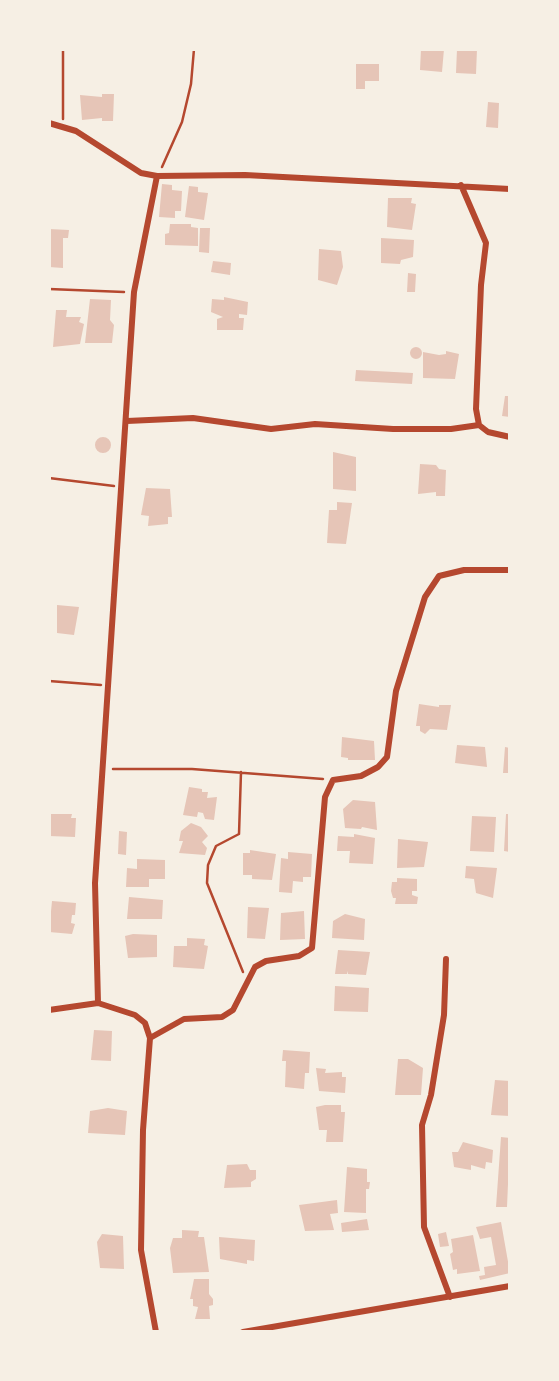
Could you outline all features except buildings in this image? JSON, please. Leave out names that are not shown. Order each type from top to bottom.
[{"type":"street","points":[[49,124],[76,131],[141,173],[157,176],[245,175],[510,189]]},
{"type":"street","points":[[98,1003],[95,883],[134,292],[157,176]]},
{"type":"street","points":[[461,186],[486,243],[476,382],[479,425]]},
{"type":"street","points":[[127,421],[193,418],[271,429],[315,424],[393,429],[451,429],[479,425],[488,432],[510,437]]},
{"type":"street","points":[[150,1038],[184,1019],[222,1017],[233,1010],[255,967],[266,961],[299,956],[312,948],[325,797],[333,780],[361,776],[378,767],[387,757],[396,691],[425,597],[439,576],[464,570],[510,570]]},
{"type":"street","points":[[446,959],[443,1015],[431,1096],[422,1125],[424,1227],[450,1297]]},
{"type":"street","points":[[49,1010],[98,1003],[135,1015],[145,1023],[150,1038],[143,1130],[141,1250],[156,1332]]},
{"type":"street","points":[[243,1332],[510,1286]]},
{"type":"path","points":[[62,49],[63,126]]},
{"type":"path","points":[[157,176],[182,122],[191,84],[194,49]]},
{"type":"path","points":[[49,289],[134,292]]},
{"type":"path","points":[[49,478],[97,486],[121,485]]},
{"type":"path","points":[[49,681],[108,685]]},
{"type":"path","points":[[103,769],[241,772],[333,780]]},
{"type":"path","points":[[241,772],[239,834],[216,846],[208,865],[207,883],[247,982]]}]
